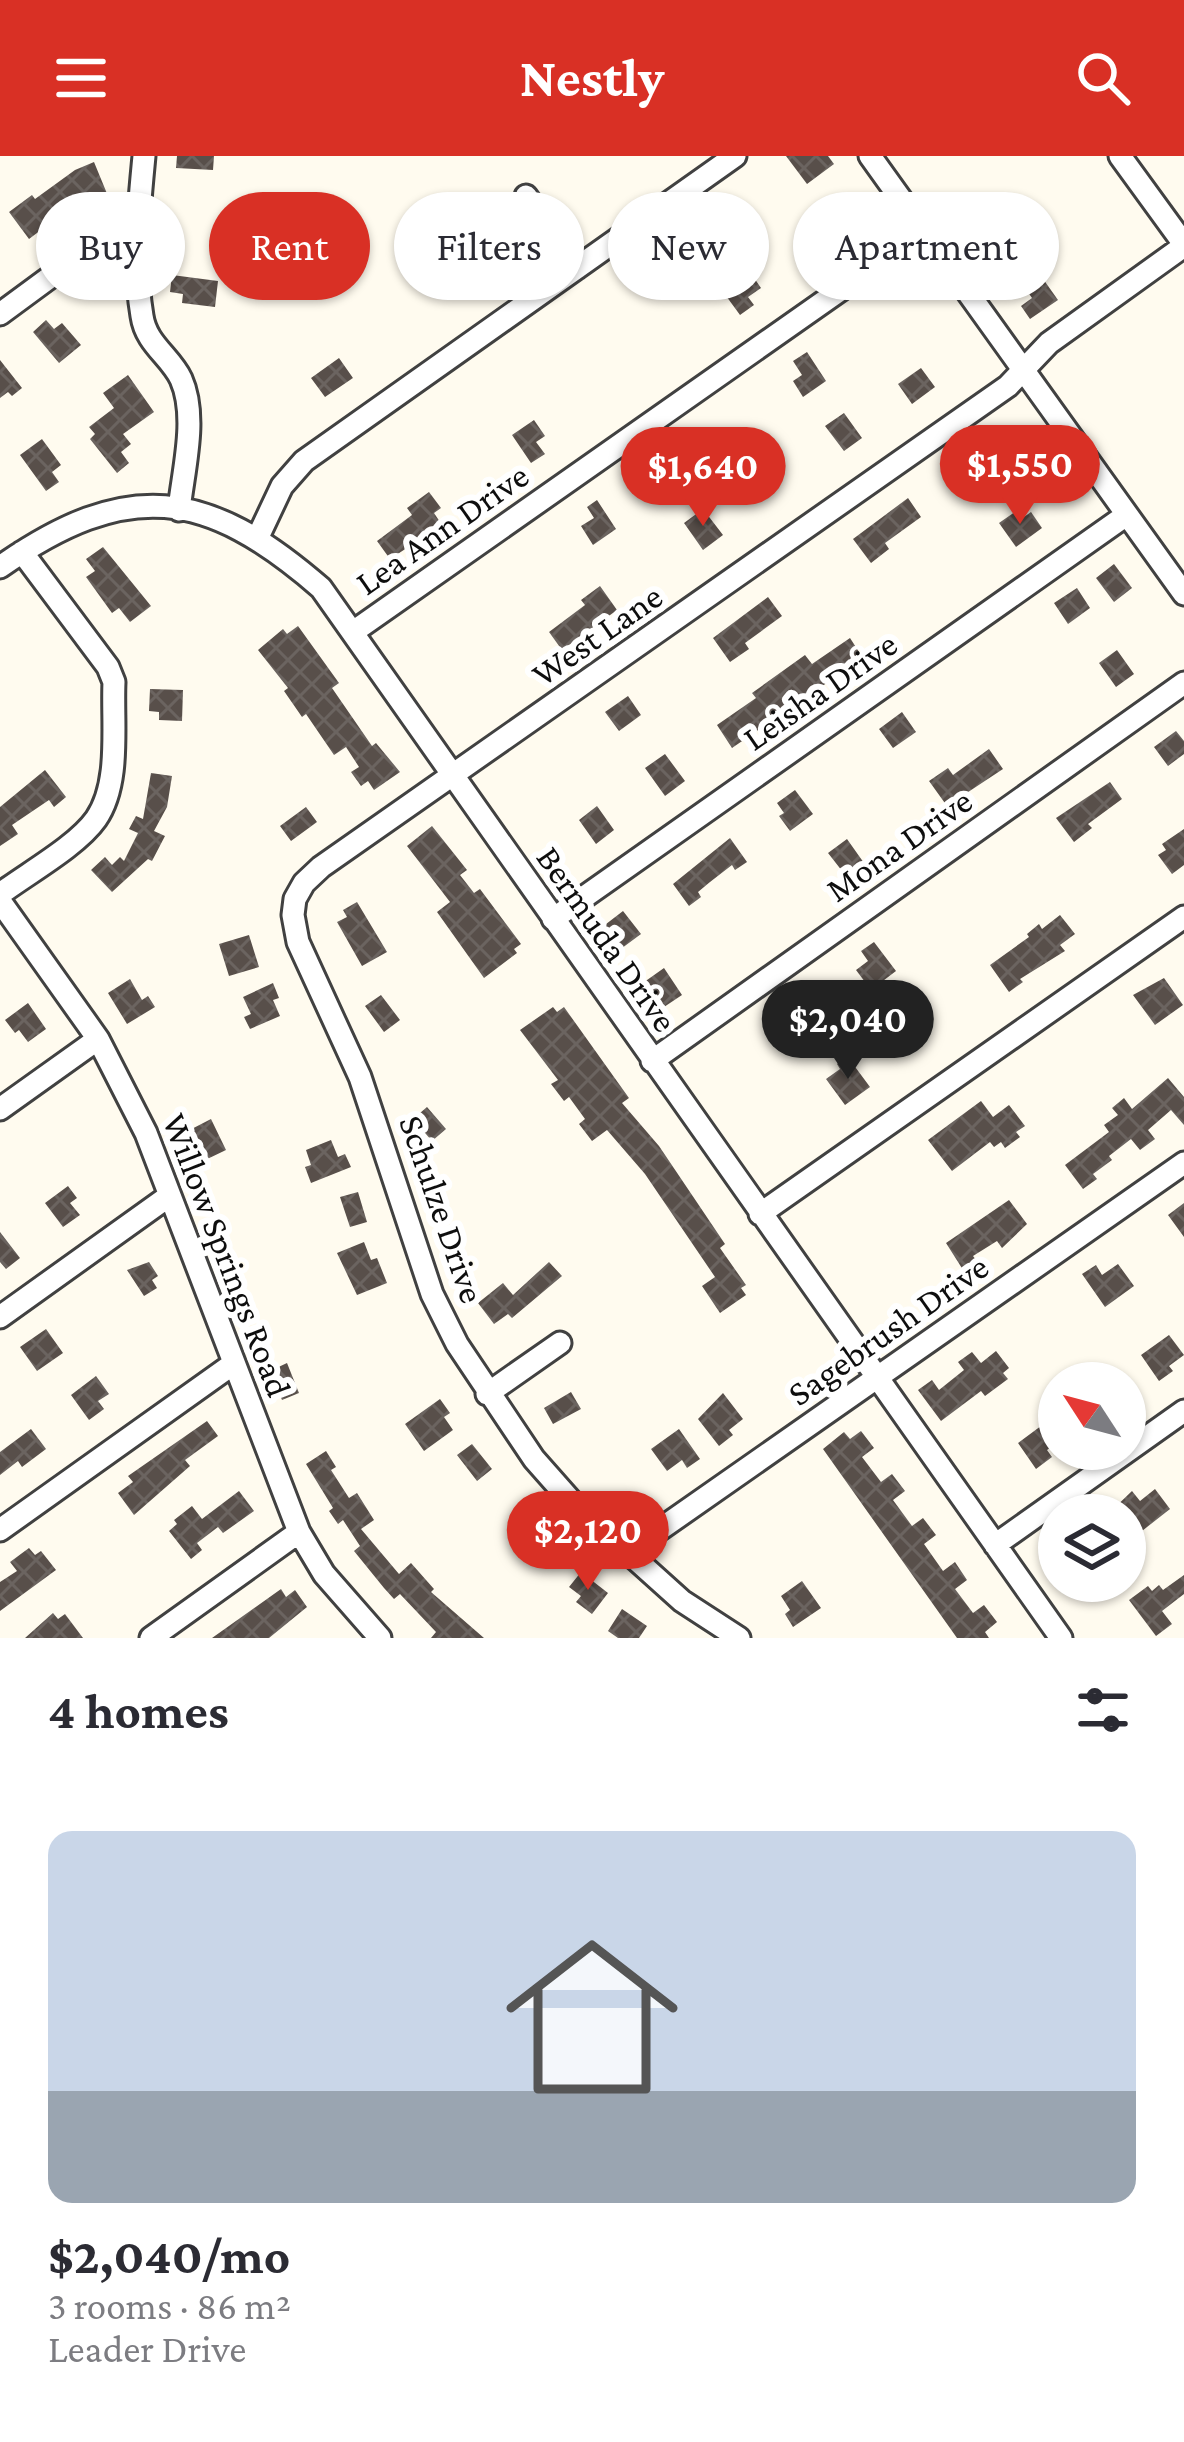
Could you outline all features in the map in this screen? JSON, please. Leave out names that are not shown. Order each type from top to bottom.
[{"type":"street","points":[[140,192],[143,156]]},
{"type":"street","points":[[584,263],[735,156]]},
{"type":"street","points":[[871,156],[896,192]]},
{"type":"street","points":[[1120,156],[1184,245]]},
{"type":"street","name":"West Lane","points":[[453,778],[1008,386],[1048,343],[1184,245]]},
{"type":"street","points":[[0,314],[36,288]]},
{"type":"street","points":[[141,300],[148,338],[180,377],[188,409],[179,510]]},
{"type":"street","points":[[257,538],[282,486],[304,461],[532,300]]},
{"type":"street","name":"Lea Ann Drive","points":[[353,632],[826,300]]},
{"type":"street","points":[[973,300],[1184,594]]},
{"type":"street","name":"Bermuda Drive","points":[[0,568],[95,514],[149,506],[210,514],[257,538],[321,589],[995,1545],[1051,1635]]},
{"type":"street","name":"Leisha Drive","points":[[553,919],[1125,516]]},
{"type":"street","points":[[0,897],[96,819],[111,777],[114,682],[108,667],[22,552]]},
{"type":"street","name":"Mona Drive","points":[[652,1060],[1184,683]]},
{"type":"street","name":"Schulze Drive","points":[[453,778],[304,883],[293,915],[298,942],[374,1114],[432,1294],[487,1394],[560,1488],[602,1532],[682,1601],[740,1638]]},
{"type":"street","name":"Willow Springs Road","points":[[0,897],[98,1039],[146,1133],[299,1532],[324,1574],[380,1638]]},
{"type":"street","points":[[760,1214],[1184,917]]},
{"type":"street","points":[[0,1109],[98,1039]]},
{"type":"street","name":"Sagebrush Drive","points":[[628,1551],[1184,1163]]},
{"type":"street","points":[[0,1317],[170,1196]]},
{"type":"street","points":[[487,1394],[560,1343]]},
{"type":"street","points":[[0,1530],[233,1364]]},
{"type":"street","points":[[995,1545],[1184,1411]]},
{"type":"street","points":[[151,1638],[299,1532]]},
{"type":"building","points":[[177,156],[214,156],[213,170],[176,168]]},
{"type":"building","points":[[786,156],[828,156],[834,164],[807,184]]},
{"type":"building","points":[[94,162],[106,192],[45,192]]},
{"type":"building","points":[[32,195],[36,234],[29,239],[9,212]]},
{"type":"building","points":[[185,277],[209,280],[209,300],[216,300],[215,307],[182,303]]},
{"type":"building","points":[[729,300],[750,300],[754,305],[740,315]]},
{"type":"building","points":[[1029,300],[1058,300],[1030,319],[1021,306]]},
{"type":"building","points":[[46,320],[54,329],[62,323],[81,345],[59,363],[33,332]]},
{"type":"building","points":[[807,352],[826,381],[803,397],[793,381],[802,375],[793,361]]},
{"type":"building","points":[[339,358],[353,378],[325,397],[311,378]]},
{"type":"building","points":[[0,360],[22,388],[0,398]]},
{"type":"building","points":[[921,368],[935,387],[912,404],[898,384]]},
{"type":"building","points":[[128,375],[154,412],[123,434],[131,444],[121,452],[129,463],[117,473],[90,439],[95,434],[89,427],[114,408],[103,393]]},
{"type":"building","points":[[844,413],[862,438],[844,451],[825,426]]},
{"type":"building","points":[[534,420],[545,436],[536,442],[545,454],[531,463],[512,435]]},
{"type":"building","points":[[42,439],[61,465],[52,472],[59,482],[46,491],[20,455]]},
{"type":"building","points":[[429,492],[441,508],[434,513],[442,525],[390,559],[377,541],[412,515],[407,508]]},
{"type":"building","points":[[908,498],[921,517],[885,543],[889,549],[871,563],[853,539]]},
{"type":"building","points":[[597,500],[616,529],[593,545],[581,526],[594,518],[587,507]]},
{"type":"building","points":[[703,509],[723,535],[703,550],[684,523]]},
{"type":"building","points":[[1019,509],[1024,517],[1031,512],[1042,528],[1016,547],[999,523]]},
{"type":"building","points":[[103,547],[151,606],[130,622],[119,608],[112,613],[86,577],[95,571],[86,559]]},
{"type":"building","points":[[1114,564],[1132,588],[1114,602],[1096,578]]},
{"type":"building","points":[[600,586],[617,610],[562,650],[549,632],[585,605],[581,600]]},
{"type":"building","points":[[1077,588],[1090,608],[1068,624],[1054,603]]},
{"type":"building","points":[[768,597],[782,616],[745,643],[749,649],[730,662],[713,638]]},
{"type":"building","points":[[298,626],[339,683],[332,688],[372,746],[376,743],[400,772],[374,790],[368,781],[361,786],[351,772],[359,767],[346,747],[334,755],[306,714],[302,717],[284,691],[288,688],[258,650],[283,629],[287,634]]},
{"type":"building","points":[[850,638],[863,658],[732,748],[717,725],[805,655],[812,664]]},
{"type":"building","points":[[1117,650],[1134,674],[1116,687],[1099,663]]},
{"type":"building","points":[[150,689],[183,690],[182,721],[159,720],[159,712],[149,711]]},
{"type":"building","points":[[628,696],[641,715],[619,731],[605,712]]},
{"type":"building","points":[[902,712],[916,732],[893,748],[879,729]]},
{"type":"building","points":[[1176,731],[1184,741],[1184,754],[1168,766],[1154,747]]},
{"type":"building","points":[[989,749],[1003,769],[947,806],[929,781],[948,768],[953,775]]},
{"type":"building","points":[[665,754],[685,781],[665,796],[645,768]]},
{"type":"building","points":[[45,770],[66,797],[54,807],[49,800],[12,825],[18,834],[0,846],[0,807]]},
{"type":"building","points":[[151,773],[172,776],[167,807],[154,831],[165,836],[152,861],[148,859],[112,892],[91,870],[105,857],[112,865],[120,857],[124,861],[138,833],[129,829],[136,816],[143,819]]},
{"type":"building","points":[[1110,782],[1122,799],[1088,824],[1092,828],[1074,842],[1056,818]]},
{"type":"building","points":[[795,790],[813,814],[790,831],[779,816],[784,813],[777,803]]},
{"type":"building","points":[[597,806],[614,830],[596,844],[579,820]]},
{"type":"building","points":[[306,807],[317,822],[291,841],[280,826]]},
{"type":"building","points":[[432,826],[467,870],[460,875],[474,893],[480,889],[521,944],[514,949],[517,953],[484,978],[437,912],[450,902],[407,846]]},
{"type":"building","points":[[1184,829],[1184,865],[1172,874],[1158,855],[1166,850],[1162,844]]},
{"type":"building","points":[[730,838],[747,862],[735,870],[732,865],[698,892],[701,897],[689,906],[673,884]]},
{"type":"building","points":[[847,839],[864,863],[846,876],[828,853]]},
{"type":"building","points":[[357,902],[387,952],[362,966],[337,922],[347,917],[343,910]]},
{"type":"building","points":[[623,911],[641,934],[614,954],[597,931]]},
{"type":"building","points":[[1060,915],[1075,934],[1060,945],[1065,951],[1020,979],[1023,982],[1009,992],[990,965],[1039,924],[1042,929]]},
{"type":"building","points":[[249,935],[259,967],[229,976],[219,944]]},
{"type":"building","points":[[874,942],[896,971],[871,990],[856,970],[868,961],[861,951]]},
{"type":"building","points":[[664,968],[682,995],[658,1011],[640,985]]},
{"type":"building","points":[[1164,978],[1183,1005],[1155,1025],[1133,995]]},
{"type":"building","points":[[130,979],[142,1000],[148,996],[155,1007],[127,1024],[108,993]]},
{"type":"building","points":[[273,983],[280,1016],[250,1029],[244,1017],[251,1014],[243,997]]},
{"type":"building","points":[[803,992],[820,1014],[793,1034],[777,1012]]},
{"type":"building","points":[[381,995],[400,1020],[384,1032],[365,1006]]},
{"type":"building","points":[[28,1003],[46,1029],[28,1042],[5,1020]]},
{"type":"building","points":[[553,1007],[557,1012],[564,1007],[629,1098],[622,1103],[659,1146],[725,1244],[720,1248],[746,1285],[741,1288],[746,1295],[720,1313],[702,1286],[715,1277],[645,1174],[607,1130],[592,1141],[579,1124],[585,1119],[569,1097],[564,1101],[551,1084],[558,1080],[520,1030]]},
{"type":"building","points":[[847,1056],[870,1087],[845,1105],[826,1079]]},
{"type":"building","points":[[1168,1078],[1184,1097],[1184,1125],[1171,1110],[1148,1130],[1155,1139],[1140,1150],[1131,1139],[1109,1156],[1112,1160],[1083,1189],[1065,1165],[1109,1132],[1104,1125],[1118,1115],[1112,1108],[1124,1098],[1132,1109]]},
{"type":"building","points":[[981,1101],[993,1117],[1009,1105],[1025,1126],[1016,1132],[1020,1137],[1005,1148],[1001,1142],[994,1147],[990,1142],[952,1171],[928,1140]]},
{"type":"building","points":[[427,1107],[446,1129],[432,1141],[413,1119]]},
{"type":"building","points":[[211,1119],[226,1150],[201,1162],[192,1144],[186,1147],[180,1135]]},
{"type":"building","points":[[331,1140],[338,1157],[345,1154],[351,1167],[311,1183],[306,1150]]},
{"type":"building","points":[[68,1186],[77,1198],[70,1203],[80,1215],[63,1227],[45,1203]]},
{"type":"building","points":[[358,1192],[367,1222],[350,1227],[340,1197]]},
{"type":"building","points":[[1009,1200],[1027,1224],[1002,1248],[997,1241],[973,1256],[979,1264],[965,1273],[946,1243]]},
{"type":"building","points":[[1184,1203],[1184,1237],[1168,1215]]},
{"type":"building","points":[[0,1232],[20,1258],[6,1269],[0,1262]]},
{"type":"building","points":[[364,1242],[387,1283],[357,1295],[337,1253]]},
{"type":"building","points":[[149,1262],[158,1276],[152,1280],[157,1288],[144,1296],[127,1270]]},
{"type":"building","points":[[549,1262],[562,1276],[512,1318],[508,1314],[494,1324],[478,1303],[503,1283],[513,1295]]},
{"type":"building","points":[[1118,1264],[1134,1286],[1105,1307],[1082,1274],[1096,1265],[1102,1275]]},
{"type":"building","points":[[46,1329],[63,1353],[37,1371],[20,1347]]},
{"type":"building","points":[[1169,1335],[1184,1355],[1159,1381],[1141,1355]]},
{"type":"building","points":[[996,1351],[1009,1368],[1003,1373],[1008,1379],[985,1396],[981,1391],[941,1421],[918,1390],[932,1380],[939,1390],[964,1370],[958,1362],[972,1352],[981,1363]]},
{"type":"building","points":[[287,1363],[299,1393],[282,1400],[270,1371]]},
{"type":"building","points":[[96,1376],[109,1394],[98,1401],[104,1409],[89,1420],[71,1395]]},
{"type":"building","points":[[571,1392],[581,1409],[553,1424],[544,1408]]},
{"type":"building","points":[[723,1393],[743,1419],[719,1446],[698,1419]]},
{"type":"building","points":[[440,1399],[450,1413],[444,1417],[453,1430],[424,1451],[405,1424]]},
{"type":"building","points":[[207,1421],[218,1436],[185,1460],[190,1466],[134,1515],[118,1493],[133,1482],[128,1476]]},
{"type":"building","points":[[1038,1428],[1038,1468],[1036,1469],[1018,1443]]},
{"type":"building","points":[[31,1429],[46,1449],[22,1467],[18,1461],[0,1475],[0,1452]]},
{"type":"building","points":[[679,1429],[700,1459],[687,1468],[682,1460],[667,1471],[651,1449]]},
{"type":"building","points":[[861,1431],[874,1448],[862,1457],[881,1482],[892,1474],[905,1491],[893,1500],[912,1526],[923,1518],[936,1535],[924,1544],[943,1571],[955,1562],[967,1580],[955,1589],[973,1613],[984,1605],[997,1622],[985,1632],[989,1638],[957,1638],[823,1449],[844,1432],[850,1439]]},
{"type":"building","points":[[472,1444],[492,1469],[477,1481],[457,1455]]},
{"type":"building","points":[[326,1451],[336,1467],[331,1470],[349,1498],[357,1493],[374,1520],[361,1529],[399,1574],[411,1563],[434,1589],[431,1592],[484,1638],[431,1638],[436,1632],[400,1594],[394,1599],[384,1588],[354,1551],[360,1546],[343,1520],[338,1524],[329,1511],[333,1508],[306,1464]]},
{"type":"building","points":[[1155,1489],[1170,1509],[1146,1528],[1146,1496]]},
{"type":"building","points":[[239,1491],[254,1511],[223,1533],[218,1527],[197,1543],[202,1550],[191,1559],[169,1531],[177,1524],[174,1520],[192,1506],[202,1519]]},
{"type":"building","points":[[540,1531],[564,1552],[551,1566],[527,1545]]},
{"type":"building","points":[[29,1548],[35,1555],[41,1551],[56,1570],[0,1611],[0,1582],[17,1571],[10,1562]]},
{"type":"building","points":[[581,1572],[608,1593],[592,1614],[576,1602],[581,1596],[569,1587]]},
{"type":"building","points":[[1184,1575],[1184,1594],[1162,1611],[1172,1624],[1156,1636],[1130,1602],[1146,1602],[1148,1586],[1152,1591],[1159,1585],[1163,1590]]},
{"type":"building","points":[[802,1581],[821,1608],[793,1627],[781,1596]]},
{"type":"building","points":[[281,1589],[286,1597],[295,1590],[307,1607],[269,1638],[212,1638]]},
{"type":"building","points":[[622,1609],[647,1626],[639,1638],[618,1638],[608,1631]]},
{"type":"building","points":[[53,1613],[58,1619],[65,1614],[83,1638],[25,1638]]}]
